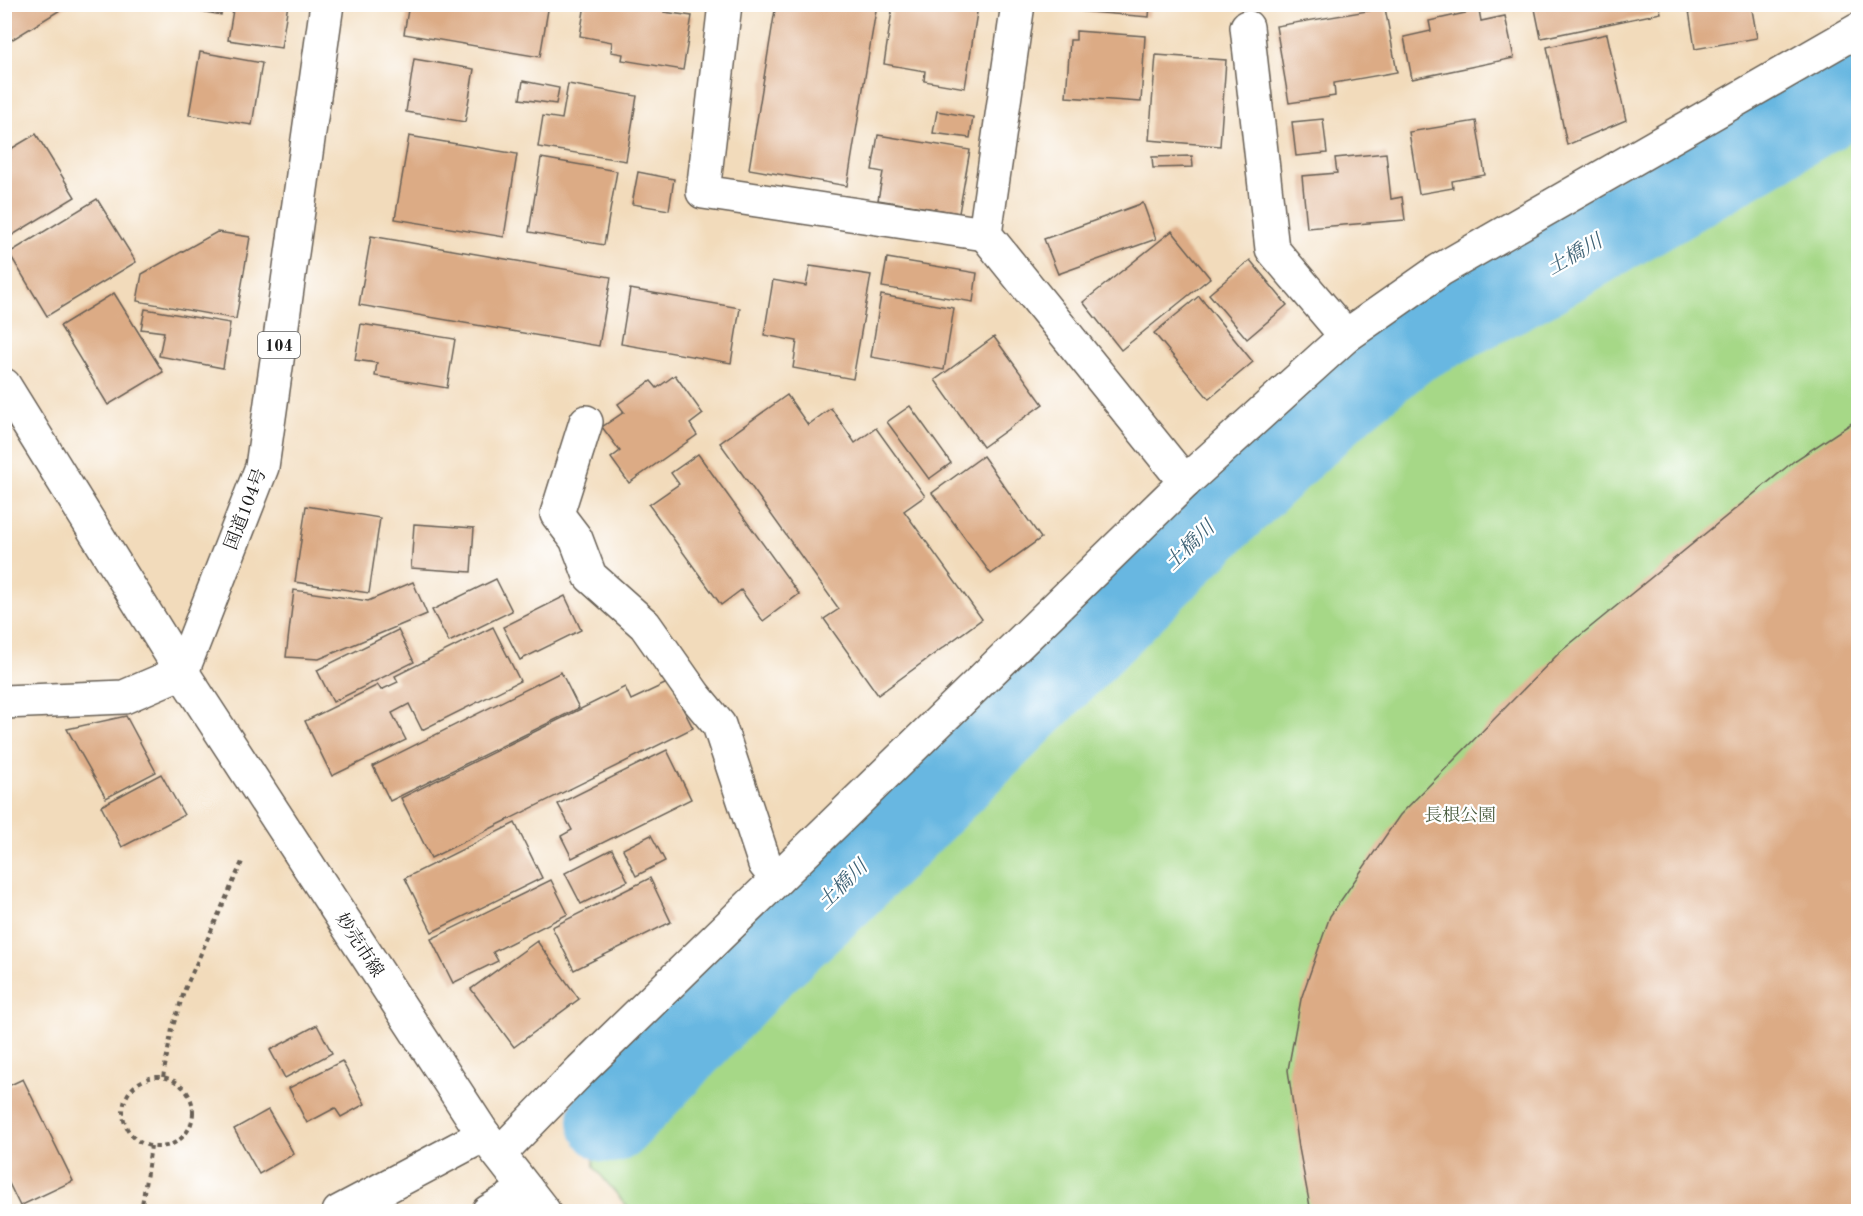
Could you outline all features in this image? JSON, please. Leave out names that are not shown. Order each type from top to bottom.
[{"type":"main road","name":"国道104号","points":[[183,672],[262,467],[327,4]]},
{"type":"main road","points":[[725,4],[703,192],[985,234],[1185,482]]},
{"type":"main road","points":[[985,234],[1018,4]]},
{"type":"main road","points":[[1247,27],[1272,249],[1346,336]]},
{"type":"main road","points":[[339,1212],[492,1144],[581,1070],[1185,482],[1346,336],[1440,270],[1858,30]]},
{"type":"main road","points":[[4,385],[183,672],[124,697],[4,702]]},
{"type":"main road","points":[[586,422],[557,514],[576,539],[590,576],[645,625],[718,725],[765,864],[777,879]]},
{"type":"main road","name":"妙売市線","points":[[183,672],[492,1144],[535,1200]]},
{"type":"main road","points":[[488,1212],[535,1200]]},
{"type":"path","points":[[164,1077],[172,1029],[185,988],[242,862]]},
{"type":"path","points":[[164,1077],[178,1083],[189,1094],[193,1110],[190,1125],[181,1138],[167,1146],[151,1146],[137,1140],[127,1128],[122,1114],[125,1098],[134,1085],[147,1078],[164,1077]]},
{"type":"path","points":[[141,1212],[151,1146]]},
{"type":"green space","name":"長根公園","points":[[1858,66],[1858,1211],[631,1211],[594,1167],[591,1133],[617,1099],[832,905],[828,881],[1058,651],[1337,382],[1398,330]]},
{"type":"building","points":[[5,4],[70,4],[5,44]]},
{"type":"building","points":[[234,4],[288,4],[281,48],[228,40]]},
{"type":"building","points":[[409,4],[549,4],[540,57],[404,34]]},
{"type":"building","points":[[585,4],[665,4],[664,12],[692,16],[683,70],[622,60],[623,54],[611,52],[612,42],[580,36]]},
{"type":"building","points":[[776,4],[877,4],[847,186],[749,169]]},
{"type":"building","points":[[893,4],[978,6],[965,88],[924,81],[925,71],[884,64]]},
{"type":"building","points":[[1078,4],[1150,4],[1149,17],[1078,11]]},
{"type":"building","points":[[1534,4],[1659,4],[1661,13],[1541,38]]},
{"type":"building","points":[[1688,4],[1751,4],[1757,38],[1695,49]]},
{"type":"building","points":[[179,5],[223,5],[221,15],[178,7]]},
{"type":"building","points":[[1385,8],[1397,72],[1334,83],[1335,96],[1289,103],[1276,26]]},
{"type":"building","points":[[1479,10],[1481,21],[1505,16],[1514,58],[1412,79],[1404,37],[1431,31],[1429,21]]},
{"type":"building","points":[[1076,31],[1145,36],[1141,102],[1066,97],[1070,40],[1076,40]]},
{"type":"building","points":[[1607,34],[1626,120],[1567,145],[1547,47]]},
{"type":"building","points":[[200,52],[262,63],[252,125],[189,115]]},
{"type":"building","points":[[1156,55],[1226,60],[1220,146],[1149,140]]},
{"type":"building","points":[[414,59],[474,69],[465,122],[406,112]]},
{"type":"building","points":[[523,81],[559,88],[556,104],[520,99]]},
{"type":"building","points":[[568,84],[637,96],[626,161],[538,147],[543,116],[562,119]]},
{"type":"building","points":[[937,111],[973,117],[970,138],[933,133]]},
{"type":"building","points":[[1323,119],[1327,153],[1296,156],[1292,122]]},
{"type":"building","points":[[1476,121],[1485,175],[1452,181],[1453,188],[1419,194],[1409,132]]},
{"type":"building","points":[[36,134],[75,197],[11,236],[4,226],[4,153]]},
{"type":"building","points":[[878,135],[970,150],[959,213],[878,200],[883,172],[872,170]]},
{"type":"building","points":[[409,136],[517,154],[504,237],[395,219]]},
{"type":"building","points":[[1386,153],[1391,199],[1402,197],[1405,220],[1307,228],[1302,176],[1337,173],[1335,158]]},
{"type":"building","points":[[1192,156],[1193,167],[1153,168],[1152,157]]},
{"type":"building","points":[[541,158],[617,171],[604,245],[529,232]]},
{"type":"building","points":[[638,172],[674,179],[669,210],[632,204]]},
{"type":"building","points":[[97,199],[136,262],[47,316],[9,253]]},
{"type":"building","points":[[1143,203],[1156,239],[1058,274],[1044,239]]},
{"type":"building","points":[[1172,231],[1210,278],[1121,350],[1083,302]]},
{"type":"building","points":[[217,232],[250,237],[236,319],[137,301],[142,274]]},
{"type":"building","points":[[371,236],[611,277],[599,346],[359,305]]},
{"type":"building","points":[[887,258],[977,273],[973,302],[882,287]]},
{"type":"building","points":[[1250,260],[1287,305],[1247,339],[1209,294]]},
{"type":"building","points":[[810,266],[871,275],[853,379],[793,368],[797,341],[764,335],[773,280],[806,286]]},
{"type":"building","points":[[630,289],[740,308],[731,363],[621,344]]},
{"type":"building","points":[[114,293],[163,372],[108,405],[60,326]]},
{"type":"building","points":[[881,295],[954,308],[944,370],[871,357]]},
{"type":"building","points":[[1199,296],[1253,362],[1209,399],[1154,333]]},
{"type":"building","points":[[145,309],[230,323],[223,368],[159,356],[164,332],[141,329]]},
{"type":"building","points":[[361,324],[455,339],[447,388],[375,376],[377,363],[355,360]]},
{"type":"building","points":[[994,337],[1043,404],[983,447],[935,380]]},
{"type":"building","points":[[675,375],[703,414],[690,424],[697,435],[629,483],[611,458],[620,451],[602,427],[624,412],[618,404],[651,381],[657,388]]},
{"type":"building","points":[[787,395],[808,425],[831,408],[855,443],[876,428],[925,496],[904,511],[982,619],[878,695],[824,619],[839,609],[720,443]]},
{"type":"building","points":[[910,406],[951,463],[929,479],[887,422]]},
{"type":"building","points":[[1858,419],[1858,1212],[1311,1212],[1288,1070],[1301,999],[1330,916],[1400,815],[1560,652],[1794,461]]},
{"type":"building","points":[[698,454],[799,594],[763,621],[741,590],[721,605],[649,505],[679,484],[671,473]]},
{"type":"building","points":[[983,456],[1041,538],[991,574],[932,493]]},
{"type":"building","points":[[306,506],[380,518],[369,593],[295,582]]},
{"type":"building","points":[[414,524],[474,528],[471,572],[411,568]]},
{"type":"building","points":[[496,579],[512,611],[449,642],[432,610]]},
{"type":"building","points":[[413,582],[427,614],[319,659],[286,657],[294,590],[368,601]]},
{"type":"building","points":[[565,596],[581,630],[520,660],[503,627]]},
{"type":"building","points":[[493,627],[520,681],[422,730],[409,704],[392,713],[406,740],[332,776],[305,721],[378,685],[381,690],[398,682],[395,676]]},
{"type":"building","points":[[398,630],[414,662],[333,702],[317,670]]},
{"type":"building","points":[[561,672],[579,708],[390,801],[373,766]]},
{"type":"building","points":[[669,682],[693,728],[431,858],[401,798],[625,687],[631,700]]},
{"type":"building","points":[[126,716],[156,772],[106,798],[67,729]]},
{"type":"building","points":[[667,750],[691,799],[572,858],[561,836],[572,830],[558,804]]},
{"type":"building","points":[[161,774],[184,815],[122,847],[101,806]]},
{"type":"building","points":[[515,823],[542,878],[432,932],[405,878]]},
{"type":"building","points":[[651,835],[665,861],[636,876],[623,849]]},
{"type":"building","points":[[612,849],[628,881],[581,904],[565,873]]},
{"type":"building","points":[[650,878],[671,922],[574,970],[552,927]]},
{"type":"building","points":[[551,880],[568,914],[493,952],[498,961],[453,983],[431,939]]},
{"type":"building","points":[[537,941],[579,999],[514,1047],[471,989]]},
{"type":"building","points":[[317,1025],[332,1053],[285,1078],[270,1050]]},
{"type":"building","points":[[342,1061],[365,1104],[341,1117],[335,1108],[307,1123],[289,1088]]},
{"type":"building","points":[[23,1079],[73,1181],[20,1206],[4,1173],[4,1088]]},
{"type":"building","points":[[268,1110],[294,1154],[259,1174],[234,1129]]},
{"type":"waterway","name":"土橋川","points":[[611,1120],[756,967],[836,893],[1191,539],[1345,393],[1408,343],[1536,276],[1858,88]]}]
